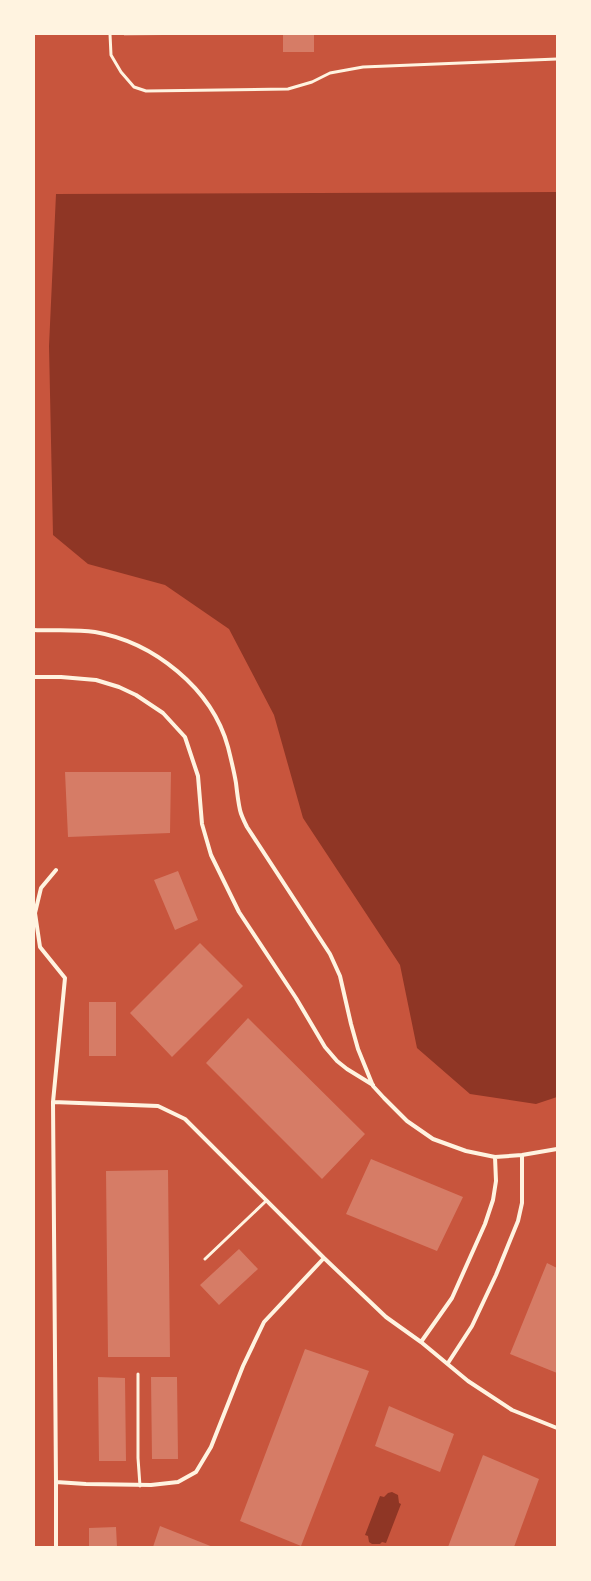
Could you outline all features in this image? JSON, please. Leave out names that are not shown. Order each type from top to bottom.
[{"type":"street","points":[[34,630],[93,632],[110,635],[129,642],[150,652],[170,665],[190,682],[201,696],[221,726],[226,740],[236,783],[240,810],[247,826],[256,843],[330,954],[340,976],[358,1049],[373,1086]]},
{"type":"street","points":[[34,677],[61,677],[96,680],[119,687],[136,695],[163,713],[185,737],[198,776],[202,824],[211,855],[239,912],[296,998],[325,1047],[347,1070],[373,1086],[407,1121],[433,1139],[466,1151],[495,1157],[522,1155],[557,1149]]},
{"type":"street","points":[[56,870],[41,888],[35,913],[40,947],[65,978],[53,1102],[56,1547]]},
{"type":"street","points":[[53,1102],[158,1106],[185,1119],[266,1201],[386,1317],[448,1363],[468,1381],[512,1410],[557,1428]]},
{"type":"street","points":[[448,1363],[472,1326],[496,1275],[518,1221],[522,1203],[522,1155]]},
{"type":"street","points":[[421,1342],[452,1298],[486,1224],[493,1200],[496,1181],[495,1157]]},
{"type":"street","points":[[56,1482],[140,1486],[178,1482],[196,1472],[211,1447],[243,1366],[264,1322],[324,1258]]},
{"type":"lane","points":[[110,34],[111,55],[121,72],[134,87],[146,91],[288,89],[312,82],[330,73],[362,67],[557,59]]},
{"type":"lane","points":[[205,1259],[266,1201]]},
{"type":"lane","points":[[138,1374],[138,1458],[140,1486]]},
{"type":"shaded area","points":[[557,192],[557,1097],[536,1104],[470,1094],[417,1048],[400,965],[303,818],[274,715],[229,629],[165,585],[88,564],[53,535],[49,346],[56,194]]},
{"type":"shaded area","points":[[392,1492],[398,1495],[399,1503],[401,1504],[386,1543],[382,1542],[380,1544],[372,1544],[369,1542],[368,1536],[365,1535],[380,1496],[384,1497],[388,1493]]},
{"type":"building","points":[[124,34],[163,34],[163,35],[124,36]]},
{"type":"building","points":[[283,34],[314,34],[314,52],[283,52]]},
{"type":"building","points":[[65,772],[171,772],[170,833],[68,837]]},
{"type":"building","points":[[178,871],[198,920],[175,930],[154,880]]},
{"type":"building","points":[[200,943],[243,986],[172,1057],[130,1013]]},
{"type":"building","points":[[89,1002],[116,1002],[116,1056],[89,1056]]},
{"type":"building","points":[[248,1018],[365,1134],[322,1179],[206,1063]]},
{"type":"building","points":[[371,1159],[463,1197],[437,1251],[346,1214]]},
{"type":"building","points":[[168,1170],[170,1357],[108,1357],[106,1171]]},
{"type":"building","points":[[239,1249],[258,1269],[219,1305],[200,1285]]},
{"type":"building","points":[[547,1263],[557,1268],[557,1373],[510,1354]]},
{"type":"building","points":[[305,1349],[369,1371],[301,1546],[240,1521]]},
{"type":"building","points":[[98,1377],[125,1378],[126,1461],[99,1461]]},
{"type":"building","points":[[151,1377],[177,1377],[178,1459],[152,1459]]},
{"type":"building","points":[[389,1406],[454,1434],[440,1472],[375,1446]]},
{"type":"building","points":[[483,1455],[539,1479],[514,1547],[448,1547]]},
{"type":"building","points":[[160,1526],[213,1547],[153,1547]]},
{"type":"building","points":[[116,1527],[117,1547],[89,1547],[89,1528]]}]
